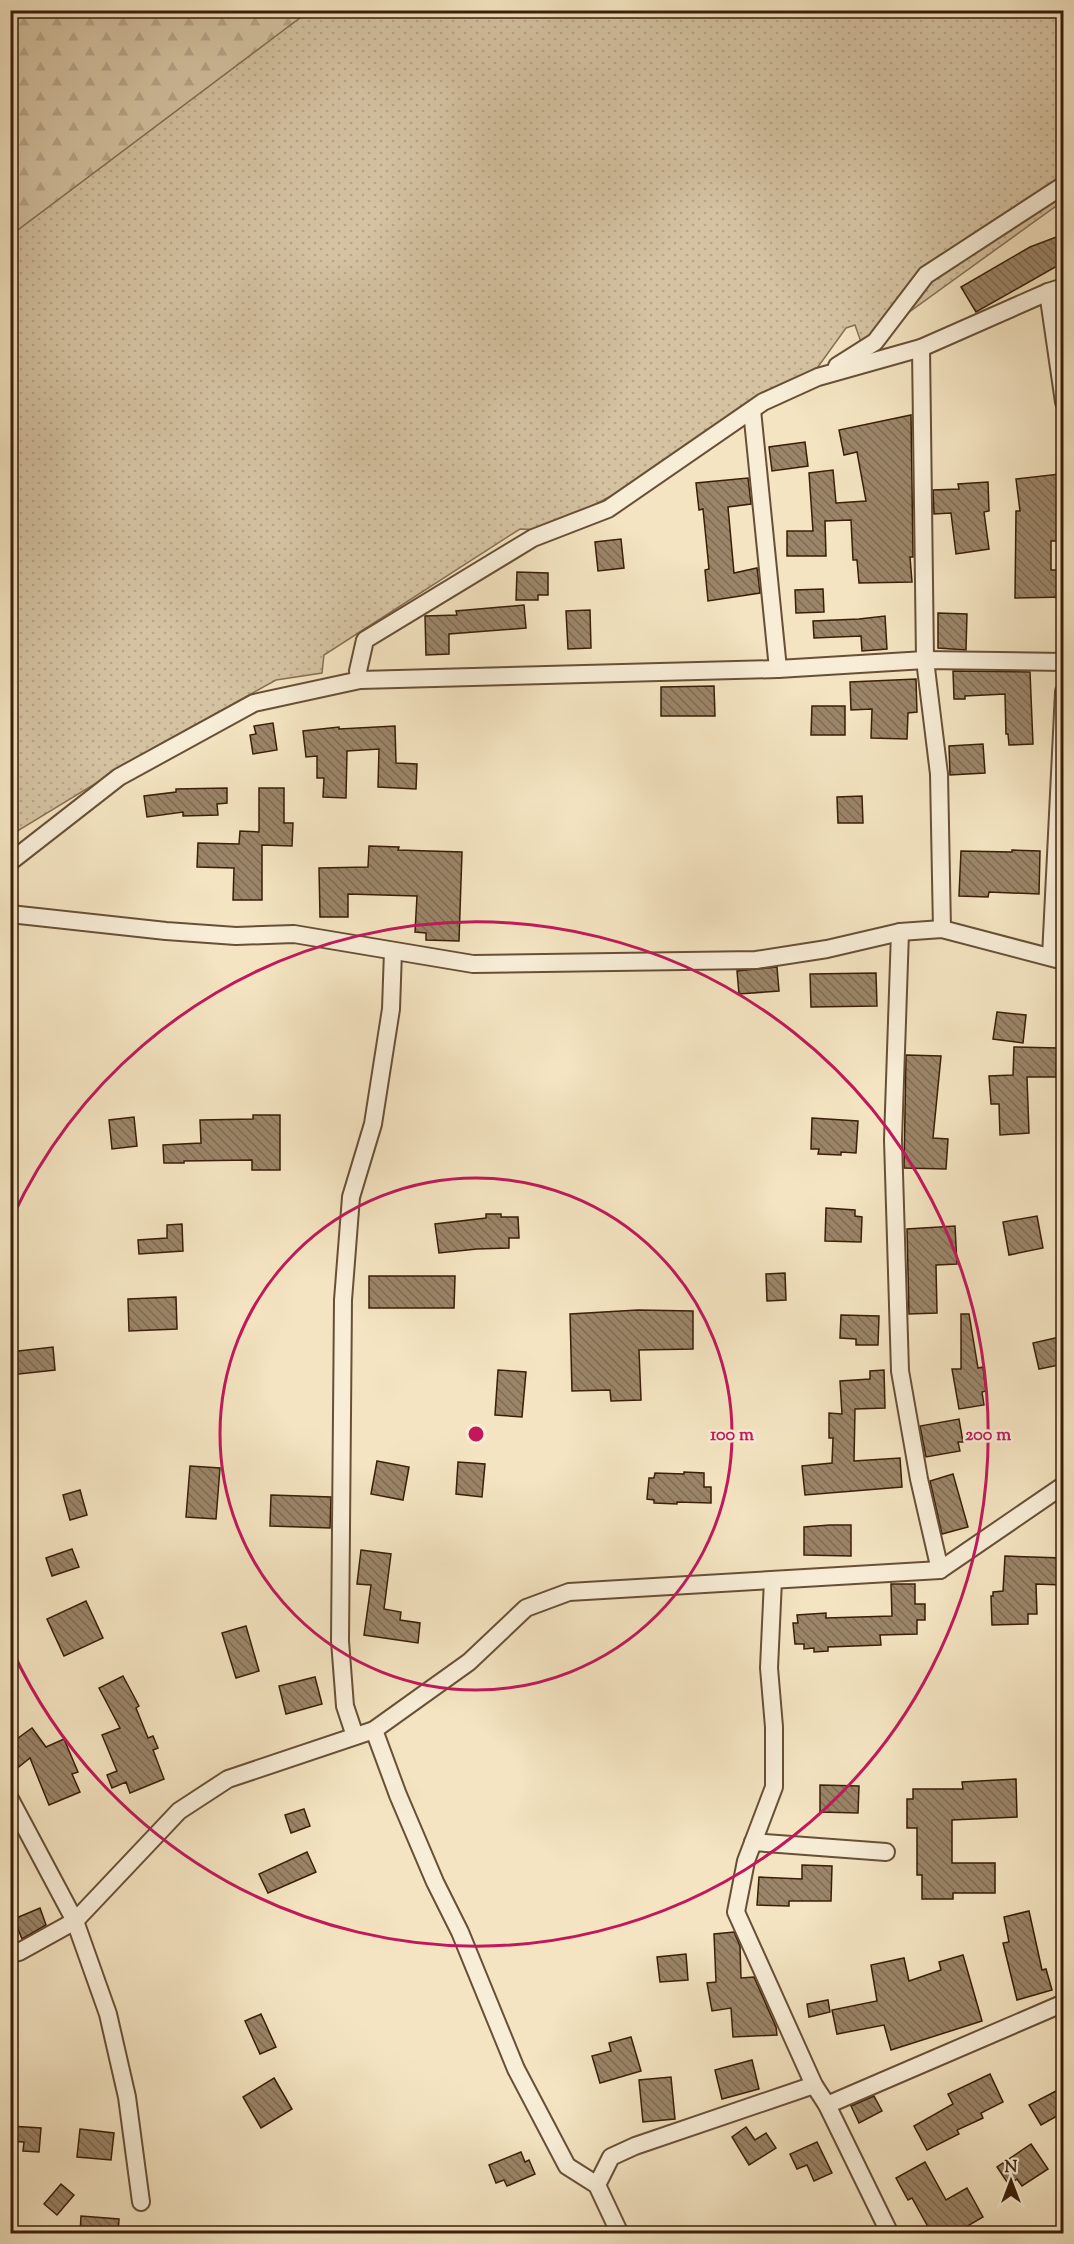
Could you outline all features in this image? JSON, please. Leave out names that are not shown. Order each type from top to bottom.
[{"type":"street","points":[[360,680],[358,671],[365,640],[533,538],[608,509],[763,402],[818,377],[875,342],[926,275],[1064,186]]},
{"type":"street","points":[[818,377],[921,348],[1056,289],[1064,402]]},
{"type":"street","points":[[921,348],[925,660],[939,774],[942,929]]},
{"type":"street","points":[[752,410],[778,669]]},
{"type":"street","points":[[10,862],[119,777],[254,703],[360,680],[778,669],[925,660],[1064,662]]},
{"type":"street","points":[[10,914],[177,932],[236,936],[294,934],[473,964],[756,960],[827,949],[900,932],[942,929],[1057,959],[1064,692]]},
{"type":"street","points":[[900,932],[892,1140],[900,1371],[919,1479],[940,1570]]},
{"type":"street","points":[[355,1736],[345,1707],[340,1641],[343,1300],[351,1197],[373,1124],[391,1009],[393,951]]},
{"type":"street","points":[[10,1954],[19,1952],[75,1920],[179,1811],[228,1779],[374,1730],[469,1662],[526,1608],[569,1592],[940,1570],[1064,1485]]},
{"type":"street","points":[[773,1580],[770,1668],[774,1727],[774,1787],[746,1861],[736,1912],[813,2085],[826,2104],[890,2234]]},
{"type":"street","points":[[374,1730],[398,1795],[435,1882],[460,1932],[516,2069],[546,2130],[567,2166],[597,2185],[621,2234]]},
{"type":"street","points":[[10,1799],[75,1920],[108,2014],[127,2097],[141,2202]]},
{"type":"street","points":[[753,1842],[886,1852]]},
{"type":"street","points":[[826,2104],[1064,2003]]},
{"type":"street","points":[[597,2185],[611,2157],[635,2146],[813,2085]]},
{"type":"green space","points":[[11,10],[309,10],[309,11],[11,235]]},
{"type":"green space","points":[[309,11],[1063,11],[1063,201],[898,320],[861,342],[855,325],[846,328],[810,378],[668,466],[546,530],[520,529],[324,655],[322,673],[276,680],[157,746],[11,835],[11,235]]},
{"type":"building","points":[[1064,234],[1064,262],[976,312],[961,287],[1030,247]]},
{"type":"building","points":[[911,415],[913,557],[910,557],[912,582],[859,583],[857,560],[853,560],[851,520],[825,521],[826,556],[787,556],[787,531],[813,531],[809,473],[833,470],[836,503],[866,501],[857,452],[844,455],[839,430]]},
{"type":"building","points":[[805,442],[808,466],[772,471],[769,447]]},
{"type":"building","points":[[1060,474],[1064,502],[1064,541],[1051,541],[1051,570],[1064,570],[1064,597],[1015,598],[1016,511],[1020,511],[1016,479]]},
{"type":"building","points":[[748,478],[751,504],[728,507],[734,573],[757,568],[760,593],[708,601],[705,570],[709,569],[703,509],[699,510],[696,483]]},
{"type":"building","points":[[988,482],[989,511],[984,512],[989,549],[956,554],[951,513],[934,514],[933,490],[959,489],[958,484]]},
{"type":"building","points":[[621,539],[624,568],[598,571],[595,542]]},
{"type":"building","points":[[517,572],[548,573],[548,595],[538,595],[538,600],[516,600]]},
{"type":"building","points":[[823,589],[824,612],[796,613],[795,590]]},
{"type":"building","points":[[524,605],[526,628],[449,634],[449,654],[426,655],[425,616],[457,615],[456,611]]},
{"type":"building","points":[[590,610],[591,648],[568,649],[566,611]]},
{"type":"building","points":[[938,613],[967,614],[966,650],[938,648]]},
{"type":"building","points":[[885,616],[887,649],[862,651],[861,636],[814,638],[813,621]]},
{"type":"building","points":[[953,671],[1030,672],[1033,744],[1009,745],[1008,734],[1006,734],[1005,694],[965,696],[965,699],[954,699]]},
{"type":"building","points":[[916,679],[917,712],[908,713],[907,739],[871,738],[872,709],[851,710],[850,682]]},
{"type":"building","points":[[714,686],[715,716],[661,716],[661,687]]},
{"type":"building","points":[[812,706],[845,706],[845,735],[811,735]]},
{"type":"building","points":[[273,723],[277,750],[253,754],[250,735],[256,734],[254,726]]},
{"type":"building","points":[[395,726],[396,763],[417,764],[416,789],[378,787],[379,749],[347,751],[346,798],[323,797],[324,778],[317,778],[317,756],[306,757],[303,731],[339,727],[339,729]]},
{"type":"building","points":[[983,744],[985,773],[950,775],[949,746]]},
{"type":"building","points":[[227,788],[227,803],[217,804],[218,815],[183,816],[183,812],[147,817],[144,796],[176,792],[176,789]]},
{"type":"building","points":[[259,788],[284,788],[284,823],[293,823],[292,846],[262,845],[262,900],[233,900],[234,868],[197,867],[198,843],[239,844],[240,831],[259,832]]},
{"type":"building","points":[[862,796],[863,823],[838,823],[837,797]]},
{"type":"building","points":[[369,846],[399,847],[398,850],[462,852],[459,941],[426,940],[426,933],[415,932],[417,896],[348,894],[348,917],[320,917],[319,868],[368,867]]},
{"type":"building","points":[[1012,850],[1040,851],[1039,894],[989,892],[988,897],[959,896],[961,851],[1012,852]]},
{"type":"building","points":[[777,967],[779,991],[739,994],[737,971]]},
{"type":"building","points":[[876,973],[877,1006],[811,1007],[810,974]]},
{"type":"building","points":[[997,1012],[1026,1015],[1023,1043],[993,1039]]},
{"type":"building","points":[[1014,1047],[1057,1048],[1056,1077],[1027,1077],[1029,1133],[1000,1135],[999,1104],[991,1104],[989,1076],[1013,1075]]},
{"type":"building","points":[[906,1055],[941,1056],[933,1138],[948,1139],[946,1169],[904,1168]]},
{"type":"building","points":[[253,1115],[280,1115],[280,1170],[252,1170],[252,1160],[164,1163],[163,1145],[201,1143],[200,1120],[253,1119]]},
{"type":"building","points":[[134,1117],[137,1146],[112,1149],[109,1120]]},
{"type":"building","points":[[812,1118],[858,1121],[856,1153],[818,1154],[819,1149],[811,1149]]},
{"type":"building","points":[[826,1208],[855,1210],[855,1216],[862,1217],[861,1242],[825,1241]]},
{"type":"building","points":[[486,1214],[518,1217],[519,1238],[509,1238],[509,1248],[439,1253],[435,1224],[486,1218]]},
{"type":"building","points":[[1037,1216],[1043,1248],[1009,1255],[1003,1222]]},
{"type":"building","points":[[182,1224],[183,1251],[139,1254],[138,1240],[167,1238],[167,1225]]},
{"type":"building","points":[[955,1226],[957,1264],[936,1265],[937,1313],[909,1314],[907,1229]]},
{"type":"building","points":[[785,1273],[786,1300],[767,1301],[766,1274]]},
{"type":"building","points":[[369,1276],[455,1276],[454,1308],[369,1308]]},
{"type":"building","points":[[176,1297],[177,1329],[129,1331],[128,1299]]},
{"type":"building","points":[[638,1310],[693,1311],[693,1349],[639,1350],[641,1400],[611,1401],[610,1390],[572,1391],[570,1314]]},
{"type":"building","points":[[961,1314],[969,1314],[978,1368],[983,1367],[986,1391],[982,1392],[984,1405],[959,1409],[952,1369],[961,1369]]},
{"type":"building","points":[[841,1315],[879,1316],[878,1345],[856,1345],[856,1339],[840,1338]]},
{"type":"building","points":[[1064,1336],[1064,1364],[1039,1369],[1033,1343]]},
{"type":"building","points":[[53,1347],[55,1370],[10,1375],[10,1352]]},
{"type":"building","points":[[498,1370],[526,1372],[522,1417],[495,1415]]},
{"type":"building","points":[[884,1370],[885,1408],[855,1409],[854,1461],[900,1458],[902,1487],[805,1495],[802,1466],[832,1463],[833,1438],[829,1438],[829,1413],[842,1414],[840,1381],[870,1379],[870,1371]]},
{"type":"building","points":[[959,1419],[963,1442],[958,1442],[960,1451],[926,1457],[920,1426]]},
{"type":"building","points":[[377,1461],[409,1467],[403,1500],[371,1494]]},
{"type":"building","points":[[458,1462],[485,1464],[482,1497],[456,1494]]},
{"type":"building","points":[[190,1466],[220,1468],[216,1519],[186,1517]]},
{"type":"building","points":[[684,1472],[704,1473],[704,1487],[711,1487],[711,1503],[654,1503],[654,1500],[647,1499],[649,1478],[654,1478],[655,1473],[684,1474]]},
{"type":"building","points":[[953,1474],[968,1527],[942,1534],[930,1481]]},
{"type":"building","points":[[80,1490],[87,1515],[70,1520],[63,1495]]},
{"type":"building","points":[[271,1495],[331,1497],[330,1528],[270,1526]]},
{"type":"building","points":[[851,1525],[851,1556],[804,1555],[804,1527]]},
{"type":"building","points":[[72,1549],[79,1567],[52,1576],[46,1558]]},
{"type":"building","points":[[361,1550],[391,1554],[384,1609],[401,1612],[400,1620],[420,1623],[418,1643],[364,1635],[371,1585],[357,1584]]},
{"type":"building","points":[[1005,1556],[1063,1558],[1062,1585],[1036,1584],[1037,1614],[1028,1614],[1028,1624],[992,1625],[991,1596],[993,1592],[1003,1591]]},
{"type":"building","points":[[891,1584],[915,1584],[915,1604],[925,1604],[925,1620],[917,1620],[917,1634],[880,1635],[881,1645],[828,1647],[828,1651],[814,1652],[814,1648],[804,1649],[804,1644],[795,1644],[793,1623],[798,1623],[797,1615],[826,1613],[826,1618],[892,1616]]},
{"type":"building","points":[[86,1601],[103,1638],[64,1656],[47,1619]]},
{"type":"building","points":[[246,1626],[259,1671],[236,1678],[222,1633]]},
{"type":"building","points":[[123,1676],[139,1706],[136,1708],[148,1738],[153,1736],[158,1748],[153,1750],[164,1779],[130,1793],[126,1782],[112,1788],[107,1775],[117,1771],[102,1735],[120,1728],[99,1688]]},
{"type":"building","points":[[315,1677],[322,1704],[286,1714],[279,1686]]},
{"type":"building","points":[[32,1728],[46,1747],[64,1739],[78,1772],[72,1774],[80,1792],[49,1805],[30,1758],[10,1774],[10,1744]]},
{"type":"building","points":[[1016,1779],[1017,1817],[952,1820],[952,1863],[995,1863],[995,1893],[953,1893],[953,1899],[922,1899],[922,1875],[917,1875],[917,1828],[907,1828],[907,1799],[913,1799],[913,1789],[963,1789],[962,1782]]},
{"type":"building","points":[[820,1785],[859,1786],[858,1813],[820,1812]]},
{"type":"building","points":[[304,1809],[310,1826],[291,1833],[285,1815]]},
{"type":"building","points":[[307,1852],[316,1872],[268,1893],[259,1874]]},
{"type":"building","points":[[802,1865],[832,1866],[831,1901],[789,1901],[789,1906],[757,1905],[759,1877],[802,1879]]},
{"type":"building","points":[[40,1908],[46,1925],[22,1939],[14,1919]]},
{"type":"building","points":[[1029,1911],[1042,1970],[1046,1969],[1052,1990],[1017,2000],[1003,1943],[1009,1942],[1004,1917]]},
{"type":"building","points":[[734,1932],[740,1946],[741,1978],[754,1977],[776,2027],[777,2035],[733,2037],[731,2008],[712,2011],[707,1983],[716,1982],[714,1934]]},
{"type":"building","points":[[686,1954],[688,1980],[660,1982],[657,1957]]},
{"type":"building","points":[[963,1955],[982,2021],[891,2050],[884,2025],[837,2034],[832,2010],[877,2001],[871,1965],[904,1958],[909,1981],[941,1970],[939,1962]]},
{"type":"building","points":[[828,2000],[830,2012],[809,2017],[807,2004]]},
{"type":"building","points":[[261,2014],[276,2047],[260,2054],[245,2021]]},
{"type":"building","points":[[631,2037],[641,2071],[600,2083],[592,2056],[611,2051],[609,2043]]},
{"type":"building","points":[[752,2060],[759,2089],[722,2099],[715,2070]]},
{"type":"building","points":[[990,2074],[1003,2102],[981,2113],[983,2118],[957,2130],[959,2134],[927,2150],[914,2126],[953,2104],[948,2094]]},
{"type":"building","points":[[671,2077],[675,2119],[643,2122],[639,2080]]},
{"type":"building","points":[[274,2078],[292,2109],[261,2128],[243,2097]]},
{"type":"building","points":[[1056,2091],[1064,2104],[1064,2112],[1041,2125],[1029,2105]]},
{"type":"building","points":[[874,2096],[882,2111],[859,2123],[851,2106]]},
{"type":"building","points":[[10,2126],[41,2128],[39,2152],[23,2151],[24,2142],[10,2141]]},
{"type":"building","points":[[746,2127],[755,2140],[766,2133],[776,2148],[749,2165],[732,2137]]},
{"type":"building","points":[[80,2129],[114,2133],[111,2160],[77,2157]]},
{"type":"building","points":[[817,2142],[832,2173],[814,2181],[807,2165],[797,2169],[790,2154]]},
{"type":"building","points":[[1031,2144],[1048,2169],[1022,2186],[1017,2179],[1009,2185],[997,2167]]},
{"type":"building","points":[[521,2152],[525,2162],[529,2160],[535,2174],[507,2186],[504,2180],[496,2183],[489,2165]]},
{"type":"building","points":[[925,2162],[946,2200],[967,2188],[983,2217],[954,2234],[932,2234],[912,2198],[908,2200],[896,2178]]},
{"type":"building","points":[[61,2184],[74,2195],[57,2215],[44,2204]]},
{"type":"building","points":[[81,2216],[119,2219],[118,2234],[80,2234]]}]
